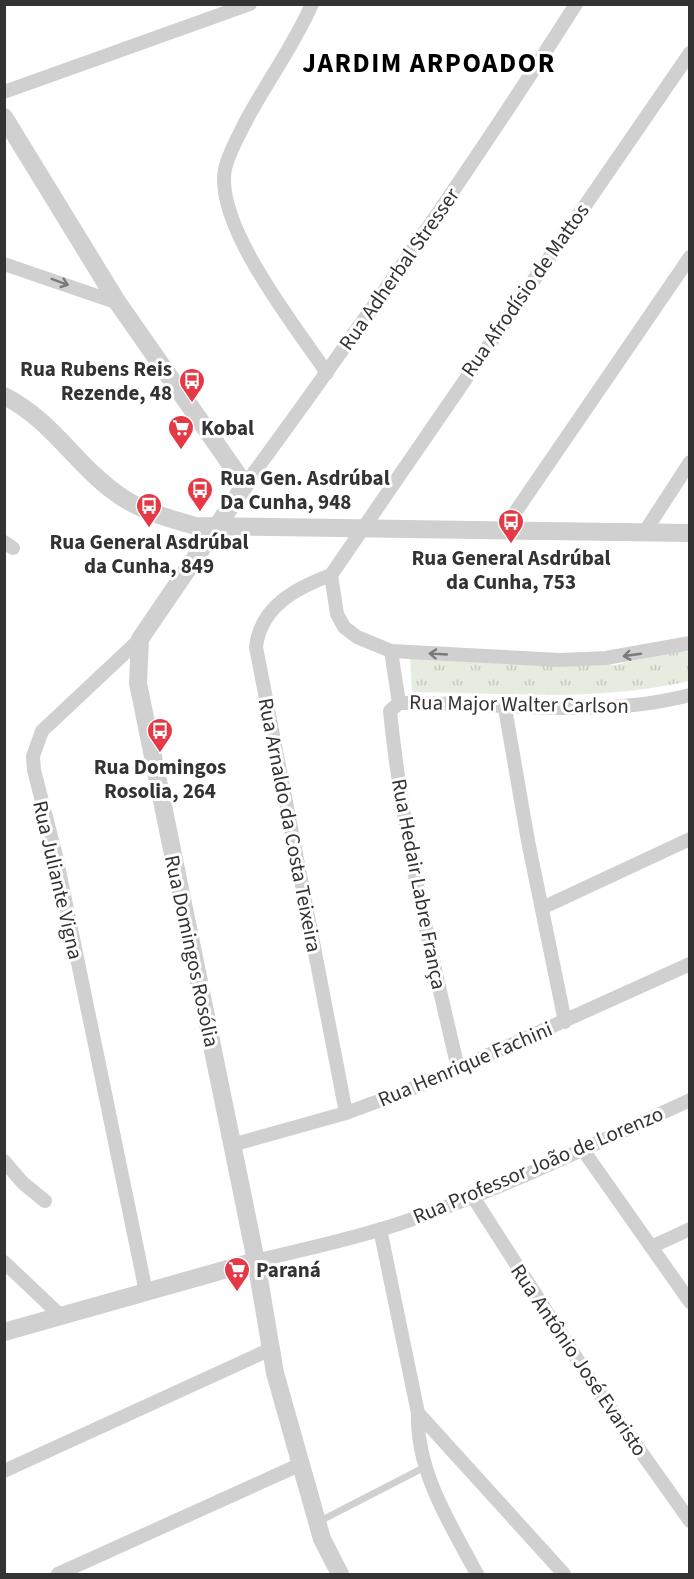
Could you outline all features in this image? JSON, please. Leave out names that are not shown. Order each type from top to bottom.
[{"type":"street","points":[[4,92],[250,4]]},
{"type":"street","points":[[312,4],[298,34],[235,142],[225,170],[225,199],[230,218],[247,249],[327,373]]},
{"type":"street","name":"Rua Adherbal Stresser","points":[[214,528],[327,373],[518,95],[576,4]]},
{"type":"street","name":"Rua Afrodísio de Mattos","points":[[362,528],[690,52]]},
{"type":"street","points":[[4,117],[118,303],[245,484]]},
{"type":"street","points":[[503,530],[690,257]]},
{"type":"street","points":[[4,264],[118,303]]},
{"type":"street","points":[[4,396],[42,420],[122,498],[163,517],[196,526],[690,533]]},
{"type":"street","points":[[644,532],[690,462]]},
{"type":"street","name":"Rua Juliante Vigna","points":[[146,1292],[56,856],[36,778],[33,756],[42,731],[140,639],[214,528]]},
{"type":"street","points":[[362,528],[331,575],[337,614],[344,627],[357,637],[391,651],[560,660],[617,657],[690,643]]},
{"type":"street","name":"Rua Arnaldo da Costa Teixeira","points":[[331,575],[302,586],[278,603],[262,624],[256,647],[346,1113]]},
{"type":"street","name":"Rua Domingos Rosólia","points":[[140,639],[138,662],[141,703],[256,1261],[271,1349],[299,1465],[317,1523],[340,1575]]},
{"type":"street","name":"Rua Major Walter Carlson","points":[[391,651],[399,703],[440,702],[505,708],[586,708],[656,704],[690,695]]},
{"type":"street","name":"Rua Hedair Labre França","points":[[399,703],[390,711],[394,752],[425,932],[458,1068]]},
{"type":"street","points":[[505,708],[542,908],[566,1022]]},
{"type":"street","points":[[542,908],[690,839]]},
{"type":"street","name":"Rua Henrique Fachini","points":[[232,1145],[346,1113],[422,1085],[566,1022],[690,964]]},
{"type":"street","name":"Rua Professor João de Lorenzo","points":[[4,1332],[256,1261],[380,1229],[472,1197],[583,1150],[690,1100]]},
{"type":"street","points":[[583,1150],[690,1302]]},
{"type":"street","points":[[4,1161],[23,1183],[45,1201]]},
{"type":"street","name":"Rua Antônio José Evaristo","points":[[472,1197],[597,1390],[690,1521]]},
{"type":"street","points":[[651,1247],[690,1228]]},
{"type":"street","points":[[380,1229],[418,1413],[417,1425],[425,1467],[477,1575]]},
{"type":"street","points":[[4,1262],[61,1316]]},
{"type":"street","points":[[4,1471],[271,1349]]},
{"type":"street","points":[[418,1413],[564,1575]]},
{"type":"street","points":[[58,1575],[299,1465]]},
{"type":"lane","points":[[317,1523],[425,1467]]},
{"type":"green space","points":[[689,647],[689,681],[655,688],[551,695],[412,692],[410,656],[616,665]]},
{"type":"place","name":"Rua Rubens Reis Rezende, 48","points":[[192,404]]},
{"type":"place","name":"Kobal","points":[[181,451]]},
{"type":"place","name":"Rua Gen. Asdrúbal Da Cunha, 948","points":[[200,513]]},
{"type":"place","name":"Rua General Asdrúbal da Cunha, 849","points":[[149,529]]},
{"type":"place","name":"Rua General Asdrúbal da Cunha, 753","points":[[511,545]]},
{"type":"place","name":"Rua Domingos Rosolia, 264","points":[[160,754]]},
{"type":"place","name":"Paraná","points":[[237,1293]]},
{"type":"district","name":"JARDIM ARPOADOR","points":[[429,63]]}]
